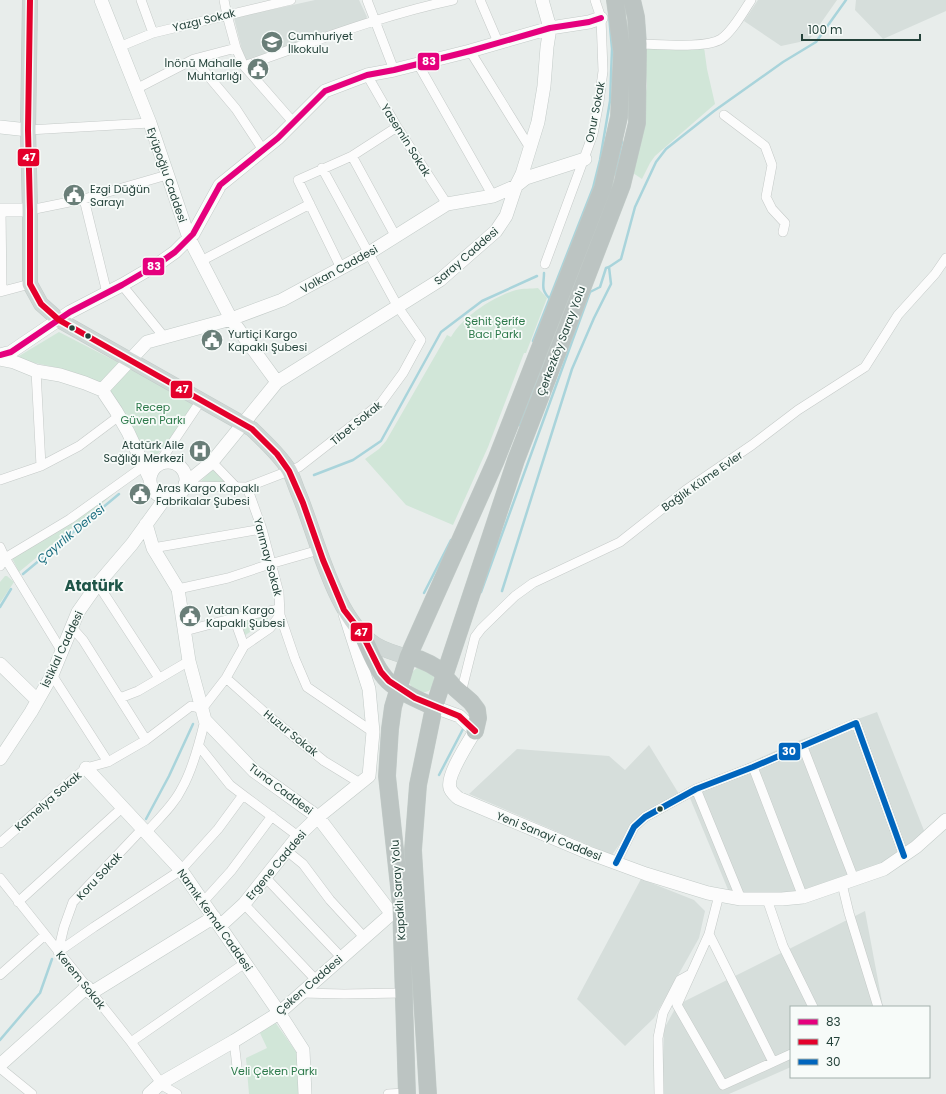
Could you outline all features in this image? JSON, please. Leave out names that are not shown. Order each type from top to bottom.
[{"type":"highway","name":"Çerkezköy Saray Yolu","points":[[398,688],[408,657],[496,460],[603,187],[619,117],[622,52],[615,0]]},
{"type":"highway","name":"Çerkezköy Saray Yolu","points":[[434,706],[516,460],[622,185],[637,123],[638,44],[636,17],[632,0]]},
{"type":"highway","points":[[361,632],[381,672],[389,681],[415,698],[434,706]]},
{"type":"highway","points":[[408,657],[430,664],[440,670],[455,688],[477,710],[478,718],[474,731]]},
{"type":"highway","name":"Kapaklı Saray Yolu","points":[[398,688],[390,729],[387,776],[403,993],[403,1094]]},
{"type":"highway","name":"Kapaklı Saray Yolu","points":[[428,1094],[413,850],[418,786],[434,706]]},
{"type":"main road","points":[[30,0],[28,130],[30,284],[41,304],[59,320],[202,399],[252,429],[277,454],[289,471],[303,503],[319,550],[344,610],[361,632],[376,645],[408,657]]},
{"type":"street","name":"Eyüpoğlu Caddesi","points":[[101,0],[150,123],[189,238],[231,319],[277,382]]},
{"type":"street","points":[[141,0],[153,33]]},
{"type":"street","points":[[224,0],[236,48],[244,66],[293,122]]},
{"type":"street","name":"Yazgı Sokak","points":[[119,47],[153,33],[291,0]]},
{"type":"street","points":[[367,0],[394,70]]},
{"type":"street","points":[[244,66],[375,21],[418,4],[453,0]]},
{"type":"street","points":[[480,0],[498,42]]},
{"type":"street","name":"Saray Caddesi","points":[[244,423],[277,382],[440,280],[496,231],[506,216],[516,186],[522,174],[538,122],[544,86],[550,28],[542,0]]},
{"type":"street","name":"Onur Sokak","points":[[545,264],[593,134],[603,71],[601,18],[595,0]]},
{"type":"street","points":[[638,44],[707,44],[721,39],[739,19],[751,0]]},
{"type":"street","points":[[0,355],[11,352],[70,312],[122,285],[175,252],[193,234],[220,185],[278,138],[325,91],[367,75],[394,70],[470,51],[550,28],[589,22],[601,18]]},
{"type":"street","points":[[136,89],[194,59],[236,48]]},
{"type":"street","points":[[470,51],[530,148]]},
{"type":"street","points":[[194,59],[236,109],[263,150]]},
{"type":"street","points":[[418,64],[492,196]]},
{"type":"street","name":"Yasemin Sokak","points":[[367,75],[397,128],[448,204]]},
{"type":"street","points":[[724,114],[765,146],[772,165],[766,197],[772,209],[785,223],[783,232]]},
{"type":"street","points":[[0,127],[28,130],[150,123]]},
{"type":"street","points":[[340,268],[298,180],[322,168],[352,156],[397,128]]},
{"type":"street","points":[[352,156],[396,237]]},
{"type":"street","name":"Volkan Caddesi","points":[[102,390],[147,342],[231,319],[282,300],[369,253],[448,204],[492,196],[516,186],[526,178],[585,159]]},
{"type":"street","points":[[322,168],[398,307]]},
{"type":"street","points":[[30,284],[1,291],[0,210],[30,210],[84,199],[167,175]]},
{"type":"street","points":[[84,199],[107,293]]},
{"type":"street","points":[[201,261],[310,204]]},
{"type":"street","name":"Bağlık Küme Evler","points":[[461,693],[475,636],[481,628],[515,596],[533,583],[620,542],[686,490],[752,445],[798,410],[865,367],[898,315],[935,274],[946,258]]},
{"type":"street","points":[[122,285],[165,338]]},
{"type":"street","name":"Tibet Sokak","points":[[247,487],[299,467],[381,403],[403,373],[421,340],[398,307]]},
{"type":"street","points":[[0,359],[14,362],[36,371],[60,375],[102,390],[151,466],[150,479],[153,489],[161,496],[172,497],[177,495],[185,485],[212,462],[244,423]]},
{"type":"street","points":[[36,371],[41,466]]},
{"type":"street","points":[[2,562],[151,466],[202,399]]},
{"type":"street","points":[[0,480],[41,466],[79,446],[119,416]]},
{"type":"street","points":[[151,466],[168,462],[179,465],[186,475],[185,485]]},
{"type":"street","points":[[212,462],[236,487]]},
{"type":"street","points":[[185,485],[197,488],[247,487]]},
{"type":"street","name":"Yarımay Sokak","points":[[247,487],[262,529],[278,593],[280,604],[279,612],[295,659],[307,687],[373,732]]},
{"type":"street","name":"İstiklal Caddesi","points":[[0,759],[52,674],[78,612],[97,585],[132,544],[166,497]]},
{"type":"street","name":"Tuna Caddesi","points":[[146,524],[153,548],[178,589],[189,661],[203,714],[254,771],[318,817],[396,909]]},
{"type":"street","points":[[153,548],[262,529]]},
{"type":"street","points":[[0,547],[2,562],[16,576],[61,650]]},
{"type":"street","points":[[178,589],[228,578],[319,550]]},
{"type":"street","points":[[97,585],[159,678]]},
{"type":"street","name":"Ergene Caddesi","points":[[0,1066],[89,990],[217,921],[244,904],[298,836],[318,817],[369,776],[373,732],[368,689],[344,610]]},
{"type":"street","points":[[185,631],[234,618],[279,612]]},
{"type":"street","points":[[203,714],[244,646],[270,628],[279,612]]},
{"type":"street","points":[[234,618],[244,646]]},
{"type":"street","points":[[71,628],[83,640],[146,740]]},
{"type":"street","points":[[120,698],[138,691],[189,661]]},
{"type":"street","points":[[0,664],[37,700]]},
{"type":"street","points":[[52,674],[108,762]]},
{"type":"street","name":"Huzur Sokak","points":[[226,678],[271,718],[318,756],[360,783]]},
{"type":"street","name":"Kamelya Sokak","points":[[0,843],[86,768],[108,762],[146,740],[191,706],[203,714]]},
{"type":"street","points":[[434,706],[459,716],[474,731]]},
{"type":"street","name":"Koru Sokak","points":[[58,952],[64,927],[73,902],[174,801],[183,788],[199,746],[203,714]]},
{"type":"street","points":[[616,863],[634,827],[645,817],[696,789],[753,767],[856,723],[904,856]]},
{"type":"street","name":"Yeni Sanayi Caddesi","points":[[474,731],[450,779],[450,788],[458,798],[616,863],[708,893],[741,899],[803,897],[884,869],[916,847],[946,820]]},
{"type":"street","points":[[199,746],[230,785],[298,836]]},
{"type":"street","points":[[803,746],[854,879]]},
{"type":"street","points":[[753,767],[803,897]]},
{"type":"street","name":"Namık Kemal Caddesi","points":[[86,768],[181,870],[279,1013],[303,1050],[305,1094]]},
{"type":"street","points":[[696,789],[741,899]]},
{"type":"street","points":[[58,952],[181,870],[218,828],[243,795]]},
{"type":"street","points":[[18,902],[123,807]]},
{"type":"street","points":[[203,902],[231,871],[272,816]]},
{"type":"street","points":[[287,851],[303,864],[330,900],[364,937]]},
{"type":"street","points":[[265,877],[341,957]]},
{"type":"street","name":"Kerem Sokak","points":[[0,878],[131,1042],[161,1083],[177,1094]]},
{"type":"street","points":[[842,884],[849,913],[878,1006]]},
{"type":"street","points":[[719,895],[709,934],[677,1005],[723,1085],[790,1054]]},
{"type":"street","points":[[767,899],[783,946],[813,1006]]},
{"type":"street","points":[[244,904],[316,980]]},
{"type":"street","name":"Çeken Caddesi","points":[[149,1094],[161,1083],[279,1013],[396,909]]},
{"type":"street","points":[[709,934],[773,1062]]},
{"type":"street","points":[[1,972],[45,935]]},
{"type":"street","points":[[131,1042],[245,963]]},
{"type":"street","points":[[659,1094],[658,1038],[663,1013],[680,980],[690,974]]},
{"type":"street","points":[[301,993],[403,993]]},
{"type":"street","points":[[234,1041],[237,1067]]},
{"type":"street","points":[[0,1066],[32,1094]]},
{"type":"street","points":[[388,1094],[403,1094]]},
{"type":"shaded area","name":"Cumhuriyet İlkokulu","points":[[315,0],[359,0],[367,17],[364,21],[245,62],[234,18]]},
{"type":"shaded area","points":[[758,0],[837,0],[809,40],[781,46],[744,21]]},
{"type":"shaded area","points":[[856,0],[946,0],[946,11],[883,39],[855,10]]},
{"type":"shaded area","points":[[877,712],[925,833],[895,859],[808,893],[729,892],[687,791],[795,742]]},
{"type":"shaded area","points":[[649,745],[679,794],[640,815],[612,855],[469,794],[517,749],[609,756],[625,770]]},
{"type":"shaded area","points":[[641,879],[694,900],[705,911],[699,938],[654,1018],[625,1046],[577,999]]},
{"type":"shaded area","points":[[865,911],[883,1006],[790,1006],[790,1067],[729,1094],[662,1094],[664,1029],[677,1005]]},
{"type":"green space","points":[[704,47],[707,69],[715,104],[655,156],[642,179],[633,173],[647,86],[644,49]]},
{"type":"green space","name":"Şehit Şerife Bacı Parkı","points":[[538,288],[547,298],[488,447],[453,525],[406,505],[365,459],[379,449],[386,441],[447,335],[451,337],[456,329],[479,308],[498,297],[519,289]]},
{"type":"green space","name":"Recep Güven Parkı","points":[[59,332],[121,364],[102,383],[59,368],[20,360],[19,356]]},
{"type":"green space","name":"Recep Güven Parkı","points":[[129,367],[194,405],[168,443],[154,458],[145,443],[139,447],[107,388]]},
{"type":"green space","points":[[211,471],[216,471],[227,484],[201,484],[201,481]]},
{"type":"green space","points":[[115,488],[117,491],[19,572],[12,558]]},
{"type":"green space","points":[[5,576],[14,582],[0,603],[0,582]]},
{"type":"green space","points":[[263,616],[268,618],[268,620],[244,636],[238,623]]},
{"type":"green space","points":[[418,667],[433,674],[433,684],[431,689],[428,691],[421,692],[416,690],[412,688],[409,682],[412,672]]},
{"type":"green space","name":"Veli Çeken Parkı","points":[[275,1022],[297,1053],[299,1094],[249,1094],[246,1058],[267,1048],[260,1033]]},
{"type":"waterway","points":[[481,592],[590,292],[600,287],[606,268],[621,259],[635,207],[656,162],[666,149],[714,111],[783,62],[816,42],[846,0]]},
{"type":"waterway","points":[[533,341],[593,188],[600,160],[610,101],[612,49],[609,15]]},
{"type":"waterway","points":[[628,103],[629,86]]},
{"type":"waterway","points":[[615,174],[622,142]]},
{"type":"waterway","points":[[502,591],[572,369],[594,318],[611,284],[609,267]]},
{"type":"waterway","points":[[544,273],[544,290],[550,299]]},
{"type":"waterway","points":[[314,475],[353,460],[381,441],[441,332],[482,301],[537,276]]},
{"type":"waterway","points":[[520,425],[563,313]]},
{"type":"waterway","name":"Çayırlık Deresi","points":[[23,574],[119,494]]},
{"type":"waterway","points":[[424,593],[451,540]]},
{"type":"waterway","name":"Çayırlık Deresi","points":[[0,607],[11,589]]},
{"type":"waterway","points":[[146,819],[169,776],[193,724]]},
{"type":"waterway","points":[[439,775],[463,729]]},
{"type":"waterway","points":[[0,1040],[40,993],[52,959]]},
{"type":"transit line","name":"47","points":[[30,0],[28,130],[30,284],[41,304],[59,320],[252,429],[277,454],[289,471],[303,503],[323,560],[344,610],[361,632],[381,672],[389,681],[415,698],[459,716],[475,731]]},
{"type":"transit line","name":"83","points":[[0,355],[11,352],[70,312],[122,285],[158,264],[175,252],[193,234],[220,185],[278,138],[325,91],[367,75],[394,70],[470,51],[550,28],[589,22],[601,18]]},
{"type":"transit line","name":"30","points":[[616,863],[634,827],[645,817],[696,789],[753,767],[856,723],[904,856]]},
{"type":"place","name":"Cumhuriyet İlkokulu","points":[[272,42]]},
{"type":"place","name":"İnönü Mahalle Muhtarlığı","points":[[258,69]]},
{"type":"place","name":"Ezgi Düğün Sarayı","points":[[74,195]]},
{"type":"place","name":"Yurtiçi Kargo Kapaklı Şubesi","points":[[212,340]]},
{"type":"place","name":"Atatürk Aile Sağlığı Merkezi","points":[[200,451]]},
{"type":"place","name":"Aras Kargo Kapaklı Fabrikalar Şubesi","points":[[140,494]]},
{"type":"place","name":"Vatan Kargo Kapaklı Şubesi","points":[[190,616]]},
{"type":"district","name":"Atatürk","points":[[94,586]]}]
